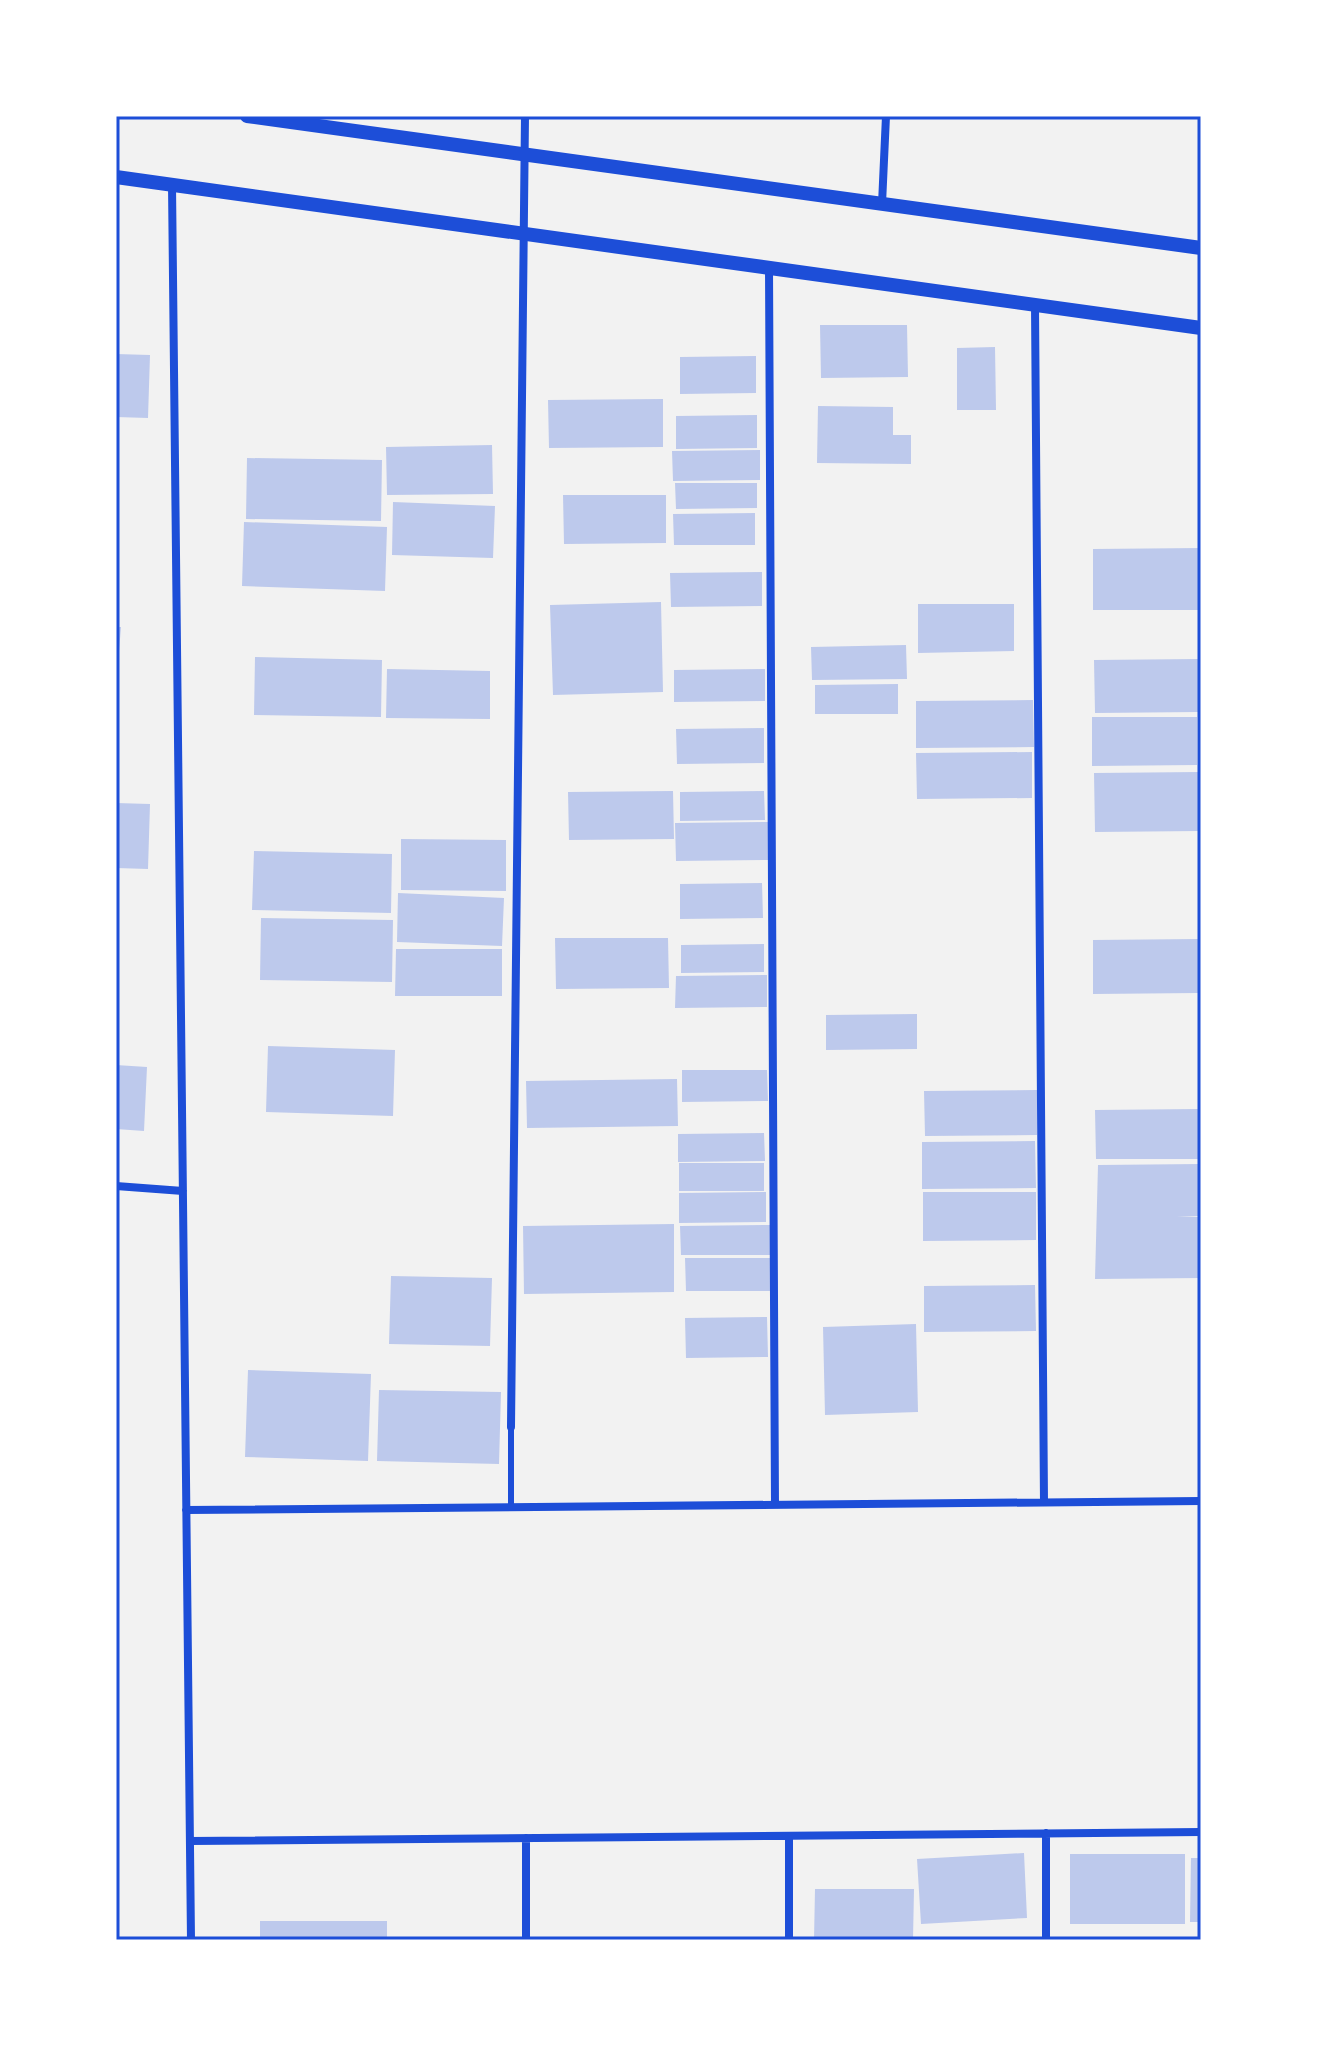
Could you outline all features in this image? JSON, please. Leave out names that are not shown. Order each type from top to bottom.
[{"type":"street","points":[[247,116],[1201,248]]},
{"type":"street","points":[[511,1427],[521,234],[525,116]]},
{"type":"street","points":[[882,204],[886,116]]},
{"type":"street","points":[[116,177],[1201,328]]},
{"type":"street","points":[[172,185],[191,1940]]},
{"type":"street","points":[[769,268],[775,1505]]},
{"type":"street","points":[[1035,305],[1044,1502]]},
{"type":"street","points":[[116,1186],[183,1191]]},
{"type":"street","points":[[186,1510],[1201,1501]]},
{"type":"street","points":[[190,1841],[1201,1832]]},
{"type":"street","points":[[1046,1833],[1046,1940]]},
{"type":"street","points":[[789,1836],[789,1940]]},
{"type":"street","points":[[526,1838],[526,1940]]},
{"type":"lane","points":[[511,1427],[511,1507]]},
{"type":"building","points":[[820,325],[907,325],[908,377],[821,378]]},
{"type":"building","points":[[995,347],[996,410],[957,410],[957,348]]},
{"type":"building","points":[[116,354],[150,355],[148,418],[116,417]]},
{"type":"building","points":[[756,356],[756,393],[680,394],[680,357]]},
{"type":"building","points":[[663,399],[663,447],[549,448],[548,400]]},
{"type":"building","points":[[818,406],[893,407],[893,435],[911,435],[911,464],[817,463]]},
{"type":"building","points":[[757,415],[757,448],[676,449],[676,416]]},
{"type":"building","points":[[492,445],[493,494],[387,495],[386,447]]},
{"type":"building","points":[[760,450],[760,480],[673,481],[672,451]]},
{"type":"building","points":[[247,458],[382,460],[381,521],[246,519]]},
{"type":"building","points":[[675,483],[757,483],[757,508],[676,509]]},
{"type":"building","points":[[563,495],[666,495],[666,543],[564,544]]},
{"type":"building","points":[[393,502],[495,506],[493,558],[392,555]]},
{"type":"building","points":[[755,513],[755,545],[674,545],[673,514]]},
{"type":"building","points":[[244,522],[387,527],[385,591],[242,586]]},
{"type":"building","points":[[1201,548],[1201,610],[1093,610],[1093,549]]},
{"type":"building","points":[[762,572],[762,606],[671,607],[670,573]]},
{"type":"building","points":[[661,602],[663,692],[553,695],[550,605]]},
{"type":"building","points":[[918,604],[1014,604],[1014,651],[918,653]]},
{"type":"building","points":[[116,627],[121,627],[118,663],[116,663]]},
{"type":"building","points":[[906,645],[907,679],[812,680],[811,647]]},
{"type":"building","points":[[255,657],[382,660],[381,717],[254,715]]},
{"type":"building","points":[[1198,659],[1198,712],[1095,713],[1094,660]]},
{"type":"building","points":[[387,669],[490,671],[490,719],[386,718]]},
{"type":"building","points":[[765,669],[765,701],[674,702],[674,670]]},
{"type":"building","points":[[898,684],[898,714],[815,714],[815,685]]},
{"type":"building","points":[[1033,700],[1034,747],[916,748],[916,701]]},
{"type":"building","points":[[1092,717],[1197,717],[1197,765],[1092,766]]},
{"type":"building","points":[[764,728],[764,763],[677,764],[676,729]]},
{"type":"building","points":[[1032,752],[1032,798],[917,799],[916,753]]},
{"type":"building","points":[[1199,772],[1199,831],[1095,832],[1094,773]]},
{"type":"building","points":[[673,791],[674,839],[569,840],[568,792]]},
{"type":"building","points":[[764,791],[765,820],[680,821],[680,792]]},
{"type":"building","points":[[116,803],[150,804],[148,869],[116,868]]},
{"type":"building","points":[[768,822],[769,860],[676,861],[675,823]]},
{"type":"building","points":[[401,839],[506,840],[506,891],[401,890]]},
{"type":"building","points":[[254,851],[392,854],[391,913],[252,910]]},
{"type":"building","points":[[762,883],[763,918],[680,919],[680,884]]},
{"type":"building","points":[[398,893],[504,898],[502,946],[397,942]]},
{"type":"building","points":[[261,918],[393,920],[392,982],[260,980]]},
{"type":"building","points":[[555,938],[668,938],[669,988],[556,989]]},
{"type":"building","points":[[1198,939],[1198,993],[1093,994],[1093,940]]},
{"type":"building","points":[[764,944],[764,972],[681,973],[681,945]]},
{"type":"building","points":[[396,949],[502,949],[502,996],[395,996]]},
{"type":"building","points":[[767,975],[767,1007],[675,1008],[676,976]]},
{"type":"building","points":[[917,1014],[917,1049],[826,1050],[826,1015]]},
{"type":"building","points":[[268,1046],[395,1050],[393,1116],[266,1112]]},
{"type":"building","points":[[116,1065],[147,1067],[144,1131],[116,1129]]},
{"type":"building","points":[[682,1070],[767,1070],[768,1101],[682,1102]]},
{"type":"building","points":[[677,1079],[678,1126],[527,1128],[526,1081]]},
{"type":"building","points":[[1037,1090],[1037,1135],[925,1136],[924,1091]]},
{"type":"building","points":[[1198,1109],[1198,1159],[1096,1159],[1095,1110]]},
{"type":"building","points":[[764,1133],[765,1161],[678,1162],[678,1134]]},
{"type":"building","points":[[1035,1141],[1036,1188],[922,1189],[922,1142]]},
{"type":"building","points":[[679,1163],[764,1163],[764,1191],[679,1191]]},
{"type":"building","points":[[1200,1164],[1200,1216],[1177,1217],[1201,1217],[1201,1278],[1095,1279],[1098,1165]]},
{"type":"building","points":[[766,1192],[766,1222],[679,1223],[679,1193]]},
{"type":"building","points":[[923,1192],[1036,1192],[1036,1240],[923,1241]]},
{"type":"building","points":[[674,1224],[674,1292],[524,1294],[523,1226]]},
{"type":"building","points":[[770,1225],[770,1255],[681,1255],[680,1226]]},
{"type":"building","points":[[685,1258],[770,1258],[770,1291],[686,1291]]},
{"type":"building","points":[[391,1276],[492,1278],[490,1346],[389,1344]]},
{"type":"building","points":[[1035,1285],[1036,1331],[924,1332],[924,1286]]},
{"type":"building","points":[[767,1317],[768,1357],[686,1358],[685,1318]]},
{"type":"building","points":[[916,1324],[918,1412],[825,1415],[823,1327]]},
{"type":"building","points":[[248,1370],[371,1374],[368,1461],[245,1457]]},
{"type":"building","points":[[379,1390],[501,1392],[499,1464],[377,1461]]},
{"type":"building","points":[[1024,1853],[1027,1918],[921,1924],[917,1859]]},
{"type":"building","points":[[1070,1854],[1185,1854],[1185,1924],[1070,1924]]},
{"type":"building","points":[[1191,1858],[1201,1858],[1201,1922],[1190,1922]]},
{"type":"building","points":[[815,1889],[914,1889],[913,1940],[814,1940]]},
{"type":"building","points":[[260,1921],[387,1921],[387,1940],[260,1940]]}]
